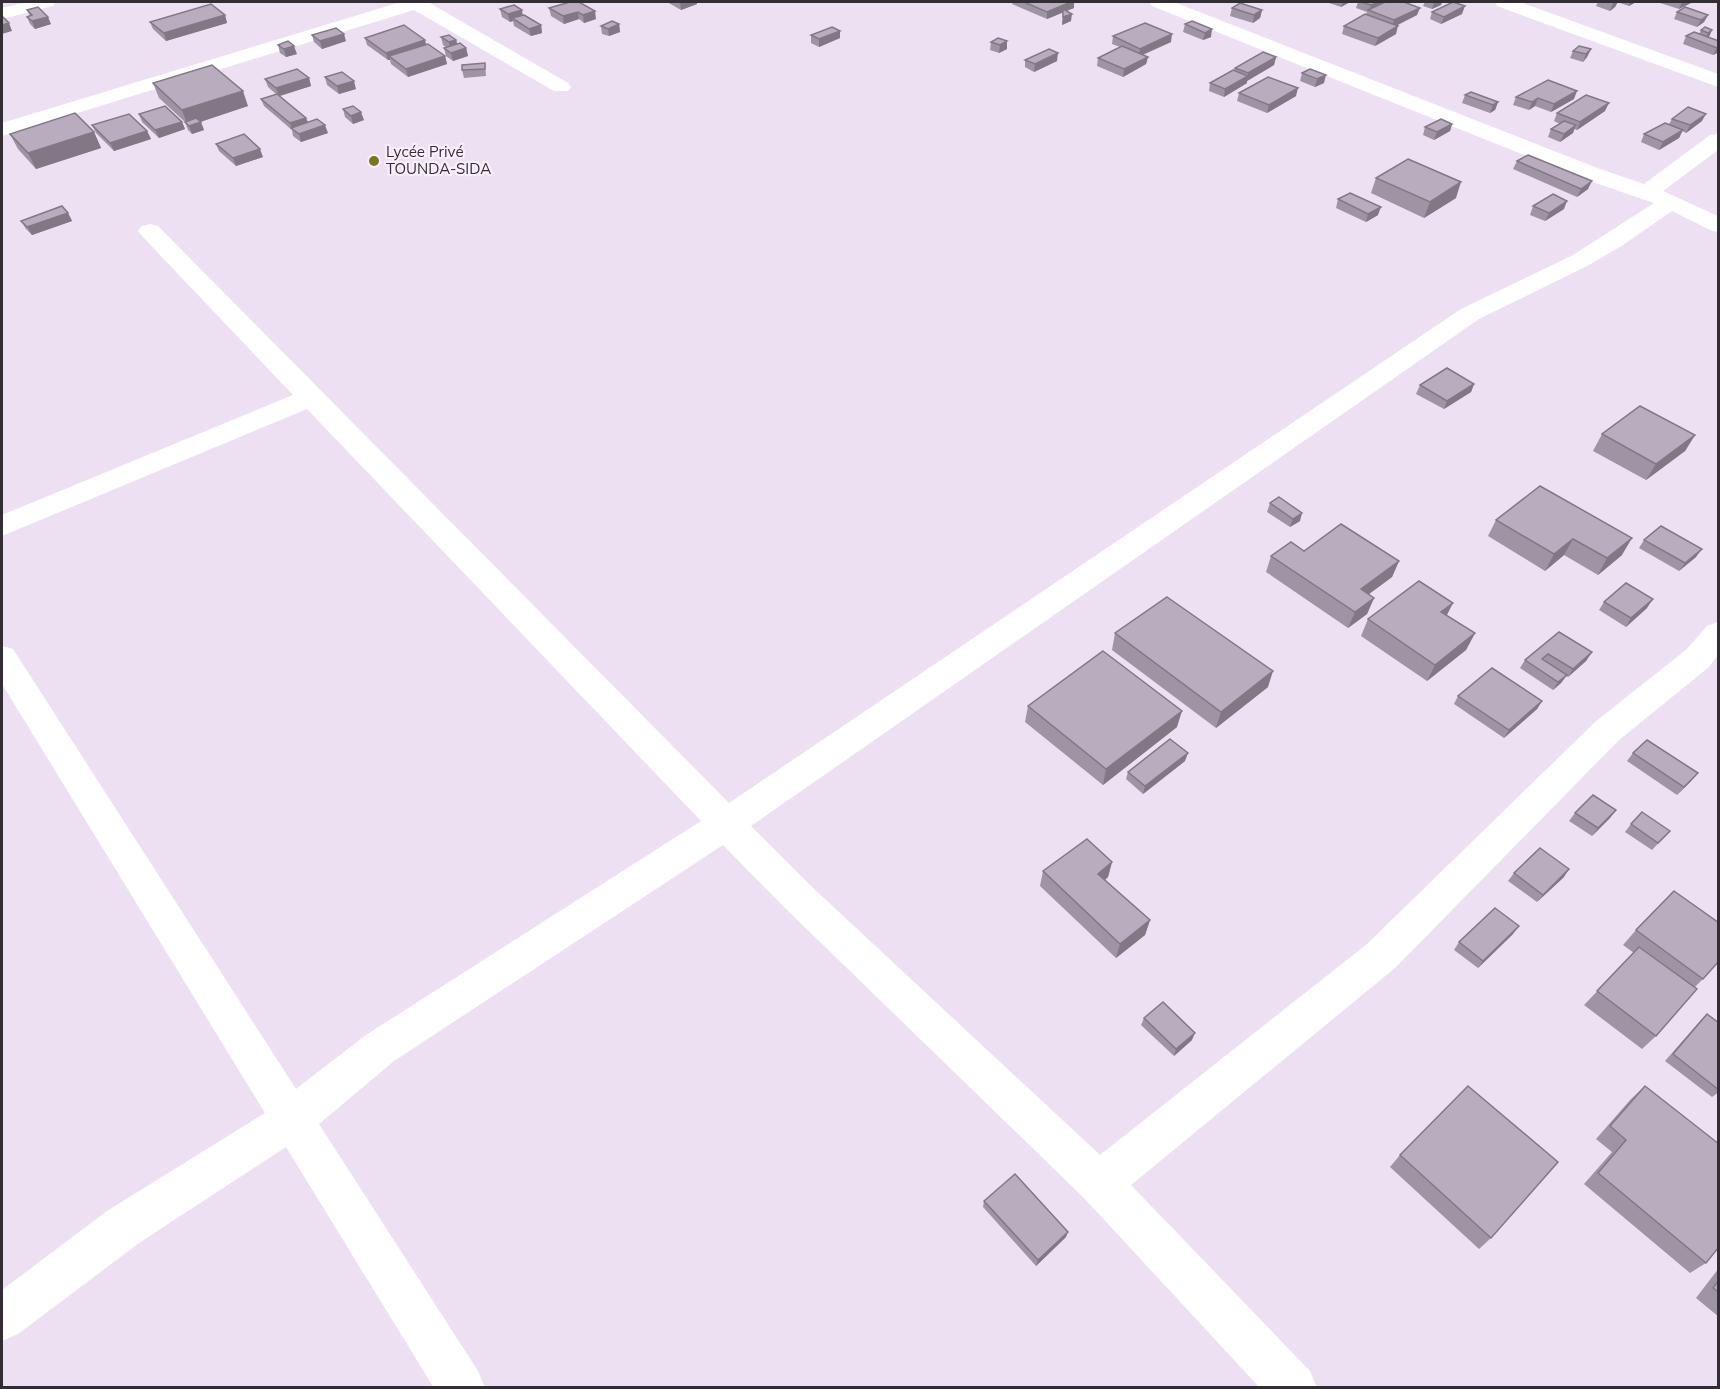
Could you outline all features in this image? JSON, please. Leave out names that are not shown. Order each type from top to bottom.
[{"type":"street","points":[[2,14],[46,2]]},
{"type":"street","points":[[2,130],[416,2],[561,87]]},
{"type":"street","points":[[1160,2],[1592,174],[1658,197],[1719,225]]},
{"type":"street","points":[[1504,2],[1551,17],[1719,81]]},
{"type":"street","points":[[1551,17],[1570,7]]},
{"type":"street","points":[[2,1318],[123,1227],[292,1119],[380,1048],[726,824],[1470,314],[1581,260],[1615,240],[1719,140]]},
{"type":"street","points":[[150,231],[798,897],[1099,1183],[1293,1388]]},
{"type":"street","points":[[2,526],[311,397]]},
{"type":"street","points":[[1099,1183],[1381,956],[1607,731],[1712,654]]},
{"type":"street","points":[[2,658],[461,1388]]},
{"type":"building","points":[[579,2],[595,11],[583,15],[578,12],[563,16],[549,8]]},
{"type":"building","points":[[1024,2],[1071,2],[1047,12]]},
{"type":"building","points":[[1361,2],[1379,2],[1371,5]]},
{"type":"building","points":[[1385,2],[1404,2],[1420,8],[1394,20],[1368,10]]},
{"type":"building","points":[[1453,2],[1465,6],[1444,17],[1432,12]]},
{"type":"building","points":[[1240,3],[1262,10],[1254,15],[1232,8]]},
{"type":"building","points":[[211,4],[225,15],[164,33],[150,22]]},
{"type":"building","points":[[514,5],[522,10],[508,14],[500,9]]},
{"type":"building","points":[[38,7],[48,17],[32,21],[27,17],[32,15],[27,10]]},
{"type":"building","points":[[1685,7],[1708,15],[1701,20],[1677,12]]},
{"type":"building","points":[[1063,9],[1072,14],[1063,17]]},
{"type":"building","points":[[1365,14],[1398,26],[1378,38],[1344,26]]},
{"type":"building","points":[[524,15],[541,25],[529,29],[512,18]]},
{"type":"building","points":[[2,16],[9,23],[2,25]]},
{"type":"building","points":[[612,21],[619,24],[608,29],[601,26]]},
{"type":"building","points":[[1192,21],[1212,29],[1205,33],[1185,24]]},
{"type":"building","points":[[1145,23],[1172,34],[1140,49],[1113,36]]},
{"type":"building","points":[[404,25],[425,40],[386,53],[365,38]]},
{"type":"building","points":[[832,27],[840,31],[819,39],[811,35]]},
{"type":"building","points":[[1705,27],[1712,30],[1708,33],[1701,30]]},
{"type":"building","points":[[336,28],[344,34],[320,41],[312,35]]},
{"type":"building","points":[[1694,32],[1719,41],[1719,47],[1686,36]]},
{"type":"building","points":[[449,35],[456,40],[449,42],[441,37]]},
{"type":"building","points":[[998,38],[1007,41],[1000,45],[991,42]]},
{"type":"building","points":[[288,41],[294,46],[284,49],[278,45]]},
{"type":"building","points":[[460,43],[466,48],[451,53],[444,48]]},
{"type":"building","points":[[428,44],[445,56],[406,69],[389,56]]},
{"type":"building","points":[[1122,46],[1148,57],[1124,69],[1098,58]]},
{"type":"building","points":[[1579,46],[1591,49],[1586,54],[1573,51]]},
{"type":"building","points":[[1049,49],[1058,53],[1035,64],[1025,60]]},
{"type":"building","points":[[1263,52],[1276,57],[1248,73],[1235,68]]},
{"type":"building","points":[[485,63],[485,69],[462,70],[462,65]]},
{"type":"building","points":[[212,65],[243,91],[182,110],[153,83]]},
{"type":"building","points":[[297,69],[309,78],[276,88],[265,79]]},
{"type":"building","points":[[1310,69],[1326,75],[1317,79],[1302,73]]},
{"type":"building","points":[[1233,70],[1248,76],[1225,89],[1210,83]]},
{"type":"building","points":[[342,72],[354,81],[337,86],[325,77]]},
{"type":"building","points":[[1268,77],[1298,88],[1269,105],[1239,93]]},
{"type":"building","points":[[1548,80],[1577,91],[1554,104],[1538,98],[1532,102],[1516,97]]},
{"type":"building","points":[[1471,92],[1498,102],[1493,105],[1465,95]]},
{"type":"building","points":[[277,94],[306,118],[290,123],[261,99]]},
{"type":"building","points":[[1586,95],[1609,103],[1580,122],[1557,113]]},
{"type":"building","points":[[165,106],[182,122],[155,130],[139,114]]},
{"type":"building","points":[[353,106],[361,112],[351,116],[343,109]]},
{"type":"building","points":[[1688,107],[1706,114],[1690,125],[1672,119]]},
{"type":"building","points":[[75,113],[94,132],[28,153],[10,134]]},
{"type":"building","points":[[129,114],[147,131],[110,143],[92,125]]},
{"type":"building","points":[[196,118],[201,122],[189,126],[185,122]]},
{"type":"building","points":[[317,119],[325,125],[299,134],[291,128]]},
{"type":"building","points":[[1441,119],[1452,124],[1437,132],[1425,127]]},
{"type":"building","points":[[1564,121],[1576,125],[1564,134],[1551,129]]},
{"type":"building","points":[[1665,123],[1683,130],[1663,142],[1644,134]]},
{"type":"building","points":[[244,134],[260,149],[233,158],[216,144]]},
{"type":"building","points":[[1528,155],[1592,181],[1581,189],[1517,161]]},
{"type":"building","points":[[1408,159],[1461,182],[1430,202],[1376,178]]},
{"type":"building","points":[[1350,193],[1381,207],[1368,214],[1338,199]]},
{"type":"building","points":[[1553,194],[1567,201],[1549,213],[1533,206]]},
{"type":"building","points":[[62,206],[68,213],[27,227],[21,221]]},
{"type":"building","points":[[1447,368],[1474,384],[1447,401],[1420,385]]},
{"type":"building","points":[[1640,406],[1695,435],[1656,464],[1602,434]]},
{"type":"building","points":[[1540,486],[1632,538],[1607,558],[1573,539],[1554,554],[1496,520]]},
{"type":"building","points":[[1279,497],[1302,513],[1293,519],[1270,503]]},
{"type":"building","points":[[1341,524],[1399,561],[1361,589],[1374,598],[1355,612],[1271,556],[1291,542],[1304,551]]},
{"type":"building","points":[[1661,526],[1702,549],[1685,563],[1644,540]]},
{"type":"building","points":[[1419,581],[1453,603],[1441,612],[1475,633],[1435,665],[1368,619]]},
{"type":"building","points":[[1626,583],[1653,599],[1631,618],[1604,602]]},
{"type":"building","points":[[1167,597],[1273,671],[1221,712],[1115,633]]},
{"type":"building","points":[[1559,632],[1592,652],[1573,669],[1548,654],[1542,659],[1567,675],[1558,682],[1525,660]]},
{"type":"building","points":[[1103,651],[1182,711],[1106,769],[1028,706]]},
{"type":"building","points":[[1492,668],[1542,701],[1509,730],[1458,696]]},
{"type":"building","points":[[1170,739],[1188,753],[1145,786],[1128,772]]},
{"type":"building","points":[[1647,740],[1698,773],[1684,787],[1633,753]]},
{"type":"building","points":[[1593,795],[1616,810],[1598,828],[1575,813]]},
{"type":"building","points":[[1642,812],[1670,831],[1658,843],[1631,824]]},
{"type":"building","points":[[1087,839],[1112,862],[1098,874],[1150,920],[1120,944],[1043,871]]},
{"type":"building","points":[[1540,848],[1569,869],[1543,895],[1514,873]]},
{"type":"building","points":[[1674,891],[1719,923],[1719,961],[1703,979],[1636,930]]},
{"type":"building","points":[[1495,908],[1519,926],[1483,961],[1459,942]]},
{"type":"building","points":[[1639,947],[1697,989],[1656,1036],[1597,991]]},
{"type":"building","points":[[1163,1002],[1195,1033],[1176,1049],[1144,1018]]},
{"type":"building","points":[[1707,1014],[1719,1023],[1719,1090],[1673,1054]]},
{"type":"building","points":[[1468,1086],[1558,1162],[1491,1238],[1400,1155]]},
{"type":"building","points":[[1645,1086],[1719,1144],[1719,1247],[1706,1263],[1598,1173],[1626,1140],[1610,1126]]},
{"type":"building","points":[[1015,1174],[1068,1232],[1038,1260],[984,1201]]},
{"type":"building","points":[[1719,1280],[1719,1292],[1713,1288]]},
{"type":"place","name":"Lycée Privé TOUNDA-SIDA","points":[[374,161]]}]
